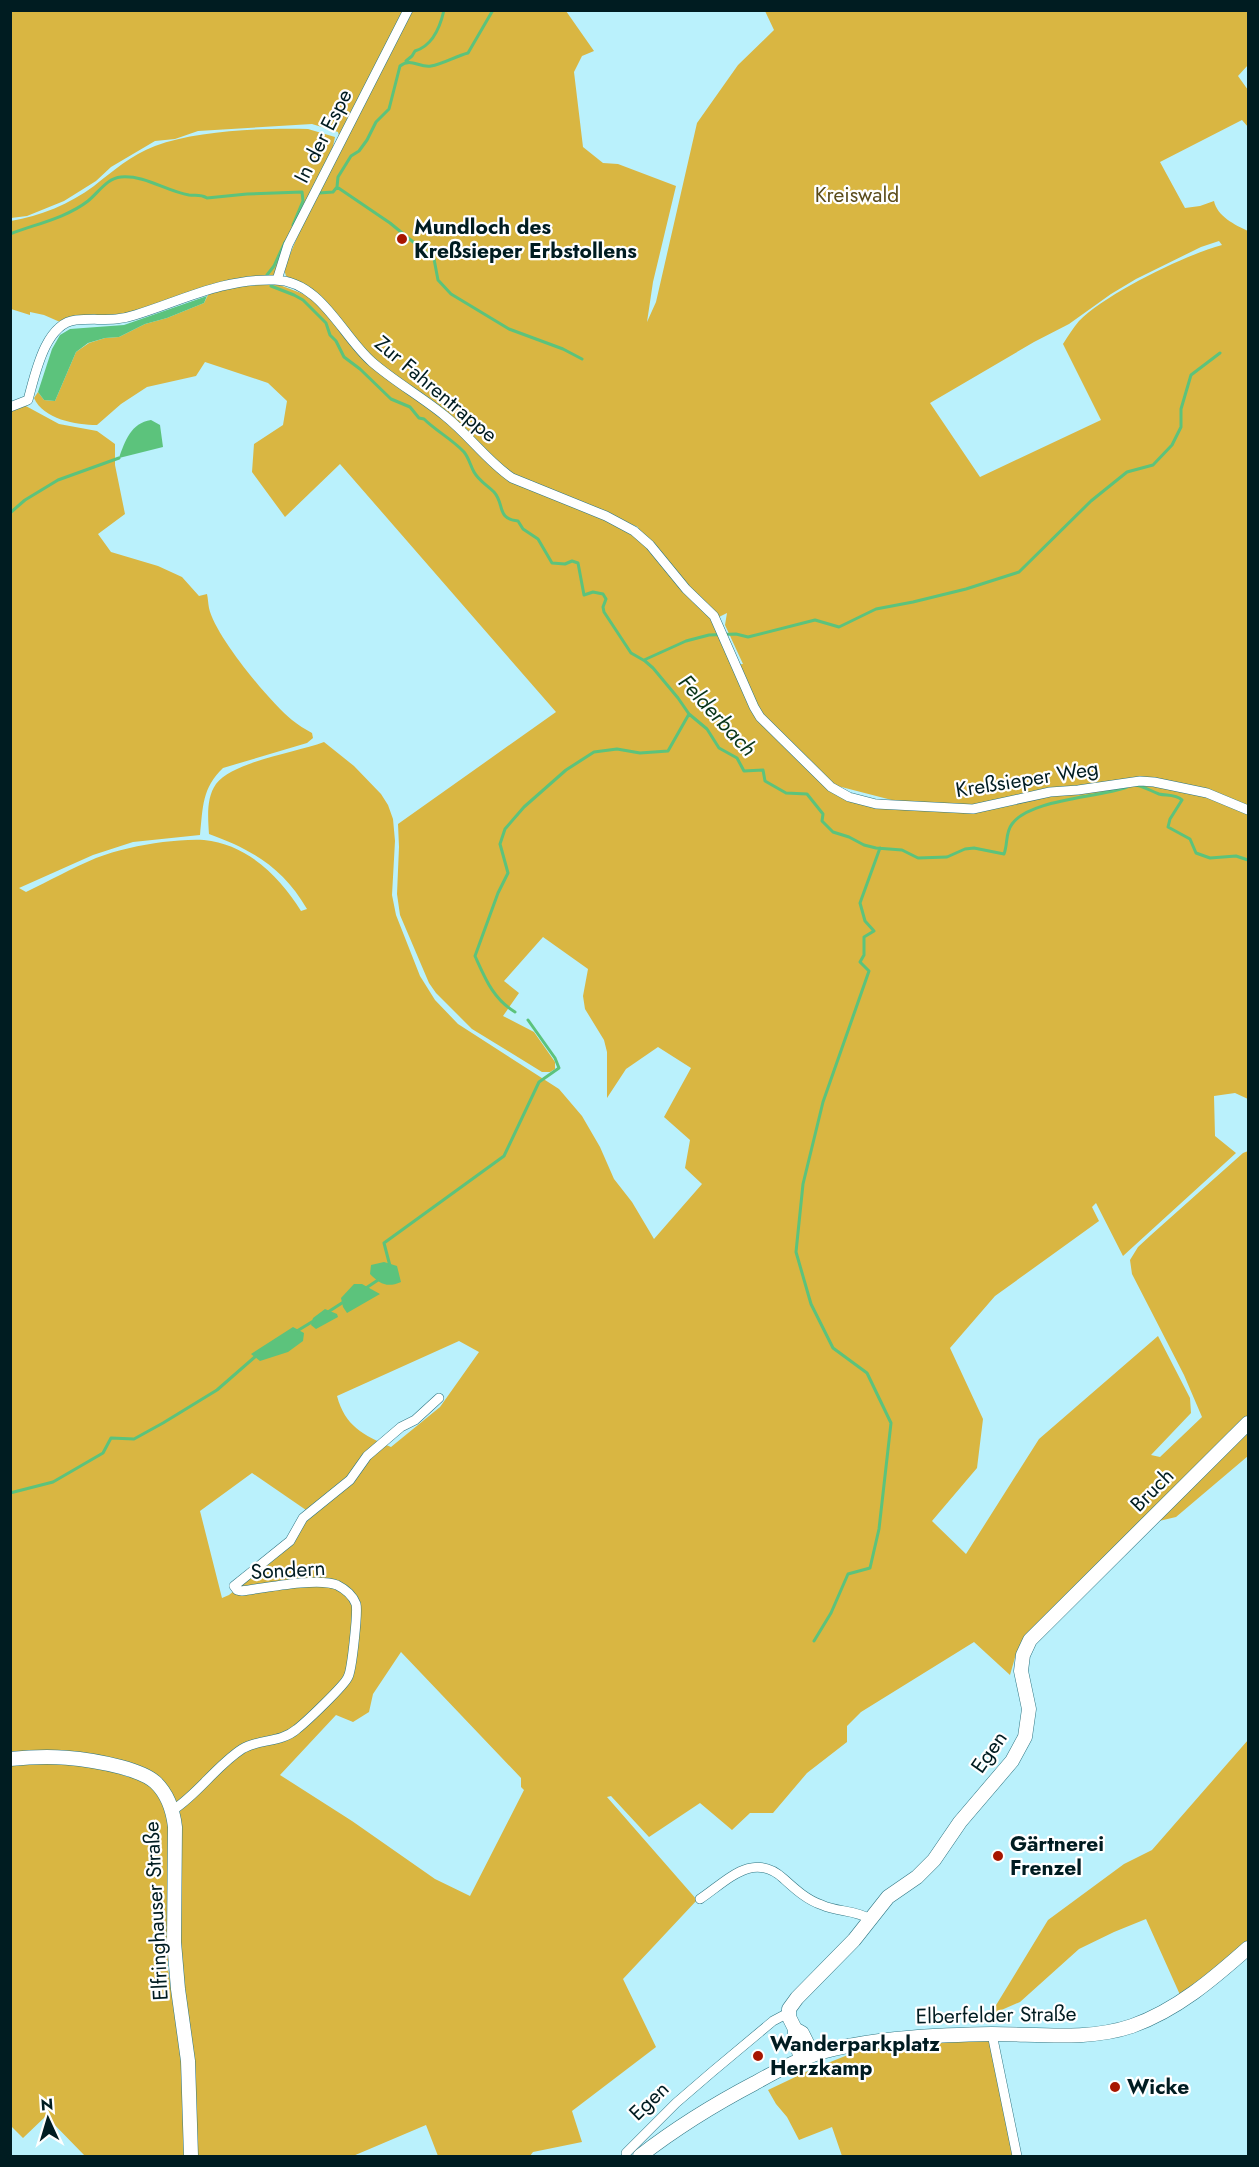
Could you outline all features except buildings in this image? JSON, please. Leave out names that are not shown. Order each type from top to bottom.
[{"type":"street","name":"In der Espe","points":[[277,280],[288,245],[408,10]]},
{"type":"street","name":"Zur Fahrentrappe","points":[[10,407],[28,400],[38,364],[55,330],[63,323],[75,320],[120,320],[214,287],[277,280],[310,292],[370,360],[445,416],[502,472],[554,494]]},
{"type":"street","name":"Kreßsieper Weg","points":[[554,494],[622,523],[650,545],[686,589],[714,616],[760,717],[831,787],[849,797],[876,804],[973,809],[1050,792],[1140,781],[1207,793],[1248,810]]},
{"type":"street","name":"Sondern","points":[[173,1810],[189,1799],[208,1778],[243,1749],[282,1738],[295,1731],[348,1678],[357,1615],[356,1605],[343,1588],[334,1584],[316,1582],[242,1591],[237,1590],[234,1586],[290,1540],[303,1518],[350,1480],[367,1456],[401,1427],[415,1420],[439,1398]]},
{"type":"street","name":"Bruch","points":[[1083,1587],[1248,1423]]},
{"type":"street","name":"Egen","points":[[626,2153],[676,2103],[773,2021],[788,2013],[797,1998],[854,1940],[888,1897],[917,1877],[934,1860],[960,1822],[1012,1761],[1025,1737],[1029,1709],[1022,1671],[1023,1655],[1030,1640],[1083,1587]]},
{"type":"street","name":"Elfringhauser Straße","points":[[10,1759],[47,1756],[76,1757],[127,1769],[145,1775],[156,1783],[173,1810],[175,1951],[188,2061],[191,2157]]},
{"type":"street","points":[[700,1899],[737,1873],[751,1867],[763,1866],[773,1869],[796,1891],[822,1906],[870,1919]]},
{"type":"street","name":"Elberfelder Straße","points":[[640,2157],[718,2103],[807,2057],[849,2046],[906,2038],[992,2034],[1080,2035],[1132,2026],[1157,2015],[1191,1995],[1248,1948]]},
{"type":"street","points":[[788,2013],[795,2029],[802,2033],[807,2057]]},
{"type":"street","points":[[992,2034],[1017,2157]]},
{"type":"green space","name":"Kreiswald","points":[[10,11],[566,11],[594,51],[582,56],[574,72],[583,147],[603,163],[618,164],[676,186],[653,282],[647,322],[656,302],[697,123],[738,65],[774,30],[765,11],[1248,11],[1248,65],[1238,76],[1248,90],[1248,127],[1242,120],[1160,162],[1185,208],[1214,201],[1223,216],[1248,231],[1248,807],[1210,791],[1161,780],[1139,778],[1047,790],[973,807],[911,805],[826,783],[824,786],[858,803],[944,812],[976,812],[1048,795],[1072,793],[1116,784],[1139,783],[1159,785],[1218,799],[1248,811],[1248,1099],[1235,1093],[1214,1096],[1215,1136],[1236,1153],[1123,1256],[1096,1203],[1092,1207],[1099,1221],[995,1296],[950,1348],[983,1419],[977,1468],[932,1521],[966,1554],[1039,1439],[1158,1336],[1190,1398],[1191,1413],[1151,1455],[1160,1457],[1202,1417],[1184,1375],[1132,1274],[1130,1260],[1138,1247],[1248,1151],[1248,1415],[1045,1618],[1016,1654],[1010,1675],[974,1642],[861,1712],[847,1726],[847,1742],[807,1773],[773,1813],[750,1813],[732,1830],[700,1803],[649,1837],[611,1796],[607,1797],[697,1900],[623,1979],[656,2047],[572,2111],[582,2142],[533,2152],[530,2156],[438,2156],[426,2125],[353,2156],[198,2156],[193,2047],[180,1964],[178,1832],[174,1810],[189,1801],[187,1799],[169,1812],[168,1968],[183,2066],[184,2156],[85,2156],[46,2116],[23,2138],[11,2126],[11,1762],[44,1759],[79,1762],[128,1777],[134,1769],[102,1758],[73,1752],[11,1753],[11,409],[24,405],[59,424],[97,431],[115,444],[115,465],[125,514],[98,534],[111,552],[158,566],[182,577],[199,596],[207,594],[213,620],[232,651],[282,711],[312,733],[313,738],[307,743],[223,768],[207,791],[200,835],[133,842],[93,855],[19,888],[26,892],[87,862],[120,850],[163,842],[204,840],[220,843],[248,855],[261,864],[283,886],[301,911],[307,909],[288,882],[277,871],[253,854],[209,834],[208,808],[216,784],[236,769],[324,742],[354,766],[381,794],[388,805],[393,819],[395,841],[392,895],[396,915],[420,976],[435,1000],[458,1024],[559,1089],[582,1116],[600,1147],[614,1179],[632,1202],[654,1239],[702,1184],[685,1168],[690,1140],[664,1117],[691,1068],[658,1047],[626,1069],[607,1098],[607,1052],[604,1040],[585,1009],[583,996],[588,969],[543,937],[504,981],[519,993],[503,1016],[534,1032],[555,1062],[555,1069],[542,1072],[472,1029],[436,993],[429,983],[400,915],[397,894],[398,824],[556,712],[340,464],[285,517],[252,472],[254,444],[283,425],[287,401],[268,383],[205,362],[196,376],[147,387],[121,404],[97,425],[70,422],[52,416],[38,405],[34,398],[38,392],[44,400],[55,401],[76,352],[89,343],[119,337],[145,324],[204,303],[210,291],[277,284],[316,301],[358,353],[378,371],[444,417],[506,479],[611,523],[641,539],[638,527],[524,483],[505,472],[454,422],[382,369],[362,351],[314,292],[286,276],[284,269],[296,240],[327,172],[342,147],[338,132],[312,124],[198,131],[175,139],[155,141],[111,167],[96,181],[64,201],[27,216],[11,218]],"holes":[[[1219,241],[1222,245],[1188,257],[1127,287],[1079,321],[1063,344],[1101,420],[980,477],[930,403],[1069,324],[1136,279],[1201,247]],[[690,594],[719,617],[727,613],[725,625],[743,664],[735,665],[713,619]],[[459,1341],[479,1352],[440,1407],[391,1447],[356,1428],[345,1415],[337,1396]],[[252,1473],[306,1510],[302,1524],[286,1547],[264,1568],[222,1598],[200,1511]],[[401,1652],[521,1778],[521,1787],[524,1790],[470,1896],[435,1879],[352,1821],[280,1775],[336,1715],[353,1722],[369,1712],[373,1694]]]},
{"type":"green space","points":[[308,129],[335,137],[332,151],[275,275],[133,314],[60,322],[44,315],[30,312],[30,315],[11,309],[11,221],[33,216],[65,204],[138,154],[155,146],[210,133]]},
{"type":"green space","points":[[1248,1429],[1248,1456],[1176,1517],[1159,1521]]},
{"type":"green space","points":[[1248,1740],[1248,1940],[1181,1997],[1146,1919],[1079,1949],[1020,2002],[990,2015],[1048,1920],[1124,1864],[1152,1850]]},
{"type":"green space","points":[[990,2039],[1014,2156],[842,2156],[832,2127],[799,2140],[787,2117],[768,2090],[863,2049],[919,2041]]},
{"type":"shaded area","points":[[207,296],[204,303],[145,324],[119,337],[88,343],[76,352],[55,401],[44,400],[38,392],[52,349],[60,335],[70,329],[124,325]]},
{"type":"shaded area","points":[[151,420],[160,425],[163,447],[119,458],[126,439],[134,429]]},
{"type":"shaded area","points":[[384,1262],[397,1266],[401,1282],[392,1285],[384,1284],[370,1274],[371,1265]]},
{"type":"shaded area","points":[[354,1284],[362,1284],[380,1294],[347,1313],[341,1298]]},
{"type":"shaded area","points":[[325,1309],[337,1314],[338,1317],[316,1329],[311,1325],[313,1318]]},
{"type":"shaded area","points":[[293,1327],[304,1333],[303,1341],[288,1352],[260,1361],[251,1354]]},
{"type":"waterway","points":[[406,61],[415,51],[431,41],[438,30],[444,10]]},
{"type":"waterway","points":[[319,193],[333,192],[337,187],[338,177],[351,156],[359,151],[376,122],[389,109],[400,66],[408,62],[431,66],[468,53],[493,10]]},
{"type":"waterway","name":"Felderbach","points":[[10,234],[70,212],[88,201],[107,183],[121,177],[139,178],[180,193],[207,198],[302,192],[303,201],[293,225]]},
{"type":"waterway","points":[[337,187],[390,223],[434,259],[438,280],[451,294],[509,329],[563,349],[582,359]]},
{"type":"waterway","name":"Felderbach","points":[[267,275],[274,266],[285,242]]},
{"type":"waterway","name":"Felderbach","points":[[271,286],[303,300],[326,323],[330,335],[336,341],[344,357],[391,399],[410,407],[419,418],[424,419],[459,447],[466,454],[476,475],[494,492],[504,514],[511,520],[518,521],[523,529],[538,539],[552,563],[565,564],[572,561],[578,563],[584,595],[593,592],[603,594],[606,599],[604,612],[631,653],[653,668],[689,714],[707,729],[719,748],[737,758],[744,771],[763,770],[765,781],[786,793],[807,794],[823,814],[822,821],[833,832],[864,845],[902,850],[918,858],[947,857],[965,849],[974,848],[1004,854],[1010,827],[1021,816],[1033,809],[1127,787]]},
{"type":"waterway","points":[[644,660],[686,641],[709,635],[736,634],[748,637],[815,620],[839,627],[876,609],[966,589],[1019,572],[1091,501],[1127,472],[1153,465],[1172,445],[1181,427],[1181,409],[1191,375],[1220,353]]},
{"type":"waterway","points":[[10,513],[25,500],[58,480],[119,458]]},
{"type":"waterway","points":[[515,1012],[495,994],[475,956],[498,893],[508,873],[500,844],[505,829],[524,807],[566,770],[594,752],[617,749],[640,753],[668,751],[689,714]]},
{"type":"waterway","name":"Felderbach","points":[[1136,785],[1182,800],[1170,819],[1168,827],[1190,839],[1196,853],[1210,858],[1236,856],[1248,860]]},
{"type":"waterway","points":[[814,1641],[831,1613],[848,1574],[870,1568],[879,1529],[891,1423],[867,1373],[833,1348],[811,1304],[796,1252],[803,1184],[823,1102],[869,971],[860,962],[864,955],[864,937],[874,931],[865,921],[860,903],[880,848]]},
{"type":"waterway","points":[[390,1266],[384,1243],[504,1156],[539,1082],[559,1068],[555,1058],[528,1020]]},
{"type":"waterway","points":[[366,1288],[378,1280]]},
{"type":"waterway","points":[[328,1312],[345,1301]]},
{"type":"waterway","points":[[297,1331],[315,1320]]},
{"type":"waterway","points":[[10,1493],[53,1482],[103,1453],[111,1438],[134,1439],[163,1423],[217,1390],[256,1356]]},
{"type":"place","name":"Mundloch des Kreßsieper Erbstollens","points":[[402,239]]},
{"type":"place","name":"Gärtnerei Frenzel","points":[[998,1856]]},
{"type":"place","name":"Wanderparkplatz Herzkamp","points":[[758,2056]]},
{"type":"place","name":"Wicke","points":[[1115,2087]]}]
